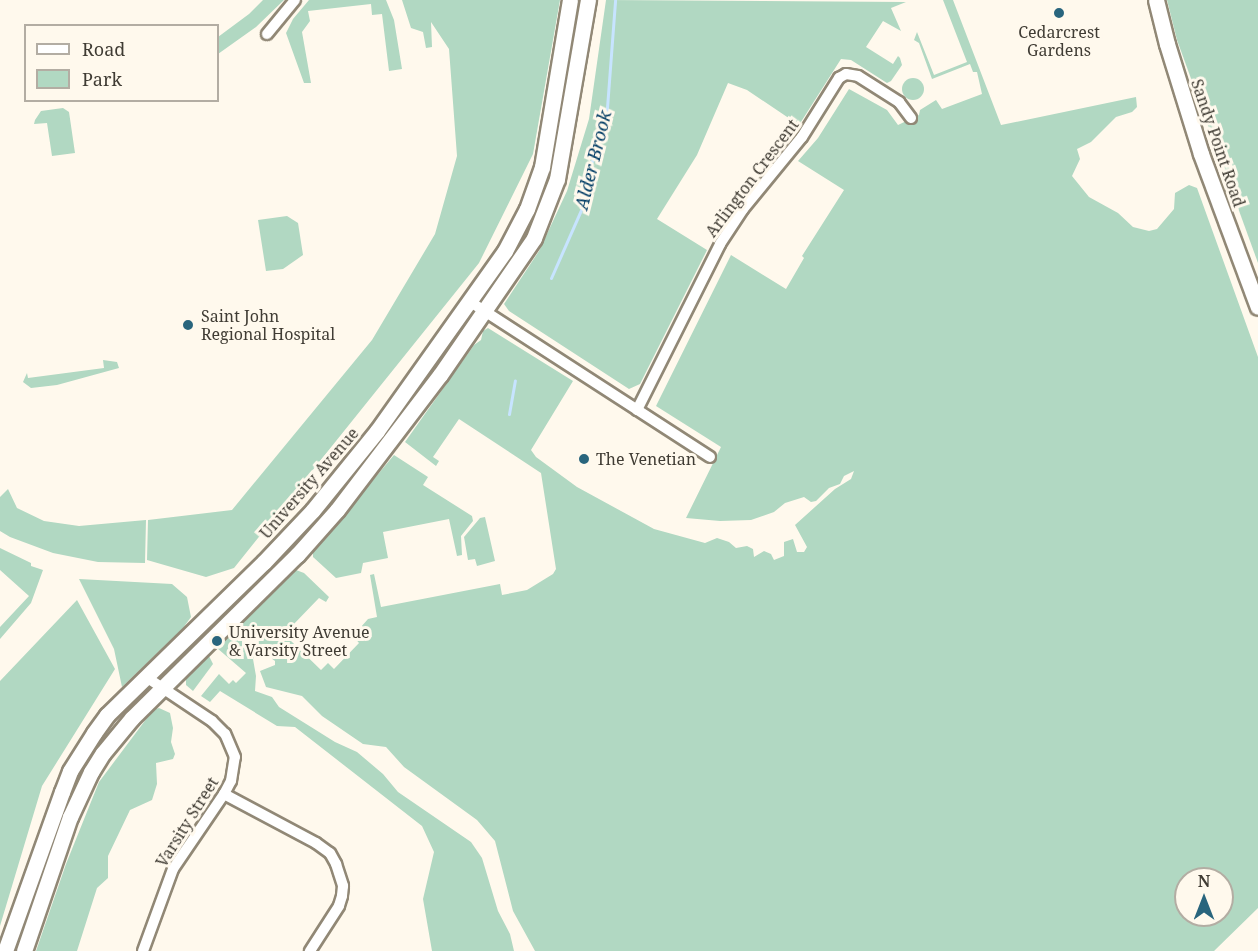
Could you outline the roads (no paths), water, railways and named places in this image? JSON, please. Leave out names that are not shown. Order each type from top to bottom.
[{"type":"main road","name":"University Avenue","points":[[5,951],[70,771],[107,715],[313,510],[377,431],[517,231],[536,187],[542,166],[570,0]]},
{"type":"main road","points":[[24,951],[70,817],[91,772],[117,734],[297,555],[337,510],[392,441],[534,238],[550,199],[561,157],[588,0]]},
{"type":"main road","name":"Sandy Point Road","points":[[1156,0],[1201,154],[1254,288],[1258,307]]},
{"type":"street","points":[[267,34],[295,0]]},
{"type":"street","name":"Arlington Crescent","points":[[637,410],[720,244],[743,209],[805,132],[839,78],[846,74],[858,76],[899,102],[911,118]]},
{"type":"street","points":[[469,301],[710,457]]},
{"type":"street","name":"Varsity Street","points":[[143,951],[173,869],[224,794],[234,769],[232,746],[212,721],[146,677]]},
{"type":"street","points":[[224,794],[316,843],[330,853],[343,886],[339,906],[310,951]]},
{"type":"waterway","name":"Alder Brook","points":[[551,278],[585,201],[587,175],[606,121],[615,0]]},
{"type":"waterway","name":"Alder Brook","points":[[509,414],[515,381]]},
{"type":"place","name":"Cedarcrest Gardens","points":[[1059,13]]},
{"type":"place","name":"Saint John Regional Hospital","points":[[188,325]]},
{"type":"place","name":"The Venetian","points":[[584,459]]},
{"type":"place","name":"University Avenue & Varsity Street","points":[[217,641]]}]
